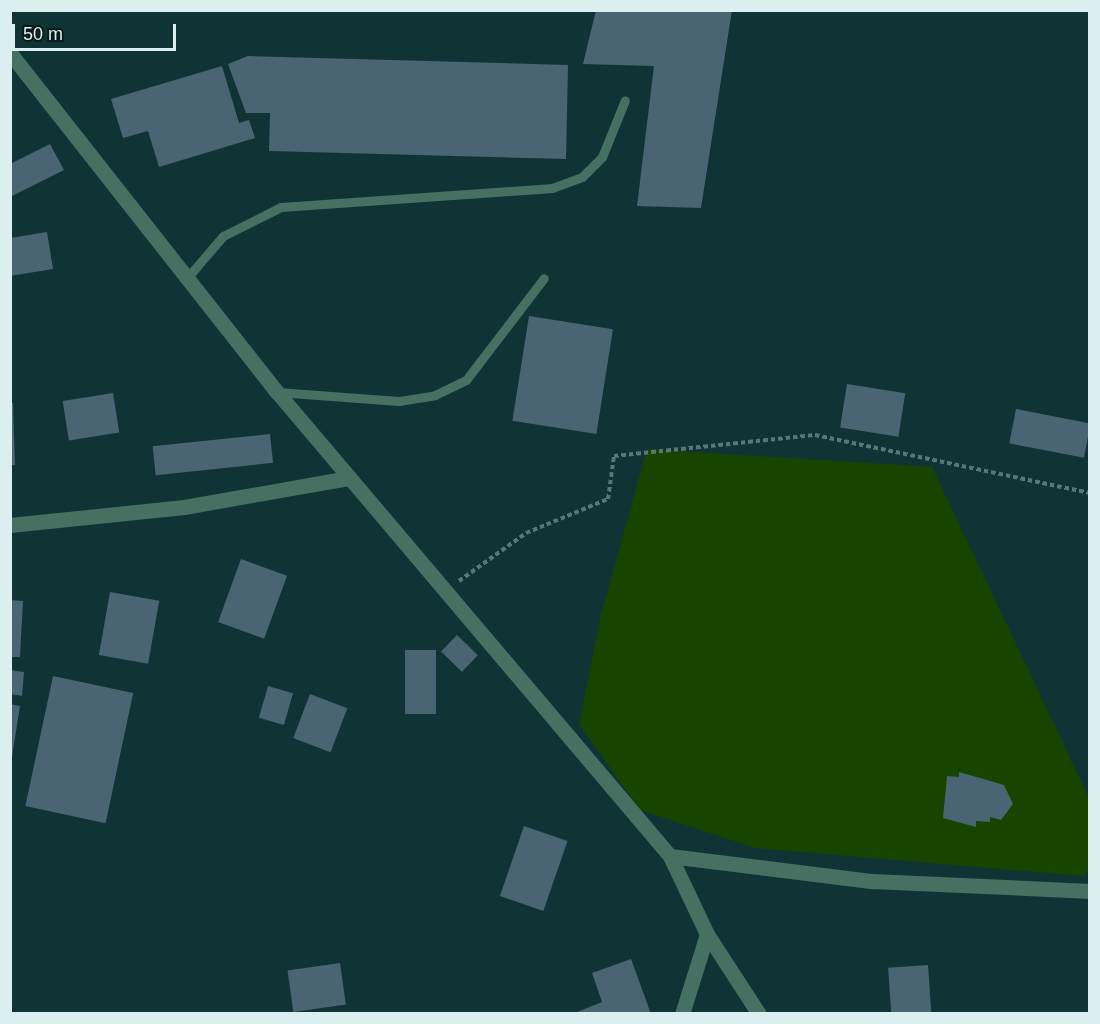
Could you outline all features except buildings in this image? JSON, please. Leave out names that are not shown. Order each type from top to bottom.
[{"type":"street","points":[[10,53],[277,392],[444,592],[670,856],[707,934],[759,1014]]},
{"type":"street","points":[[10,525],[184,507],[348,478]]},
{"type":"street","points":[[670,856],[872,881],[1089,891]]},
{"type":"street","points":[[682,1014],[707,934]]},
{"type":"lane","points":[[187,279],[223,236],[281,207],[552,188],[582,177],[602,157],[625,100]]},
{"type":"lane","points":[[277,392],[399,401],[435,395],[466,380],[543,278]]},
{"type":"path","points":[[444,592],[526,532],[608,499],[614,456],[815,435],[1089,493]]},
{"type":"green space","points":[[647,449],[932,467],[1089,798],[1089,868],[1084,876],[755,848],[640,810],[579,724],[600,619]]}]
